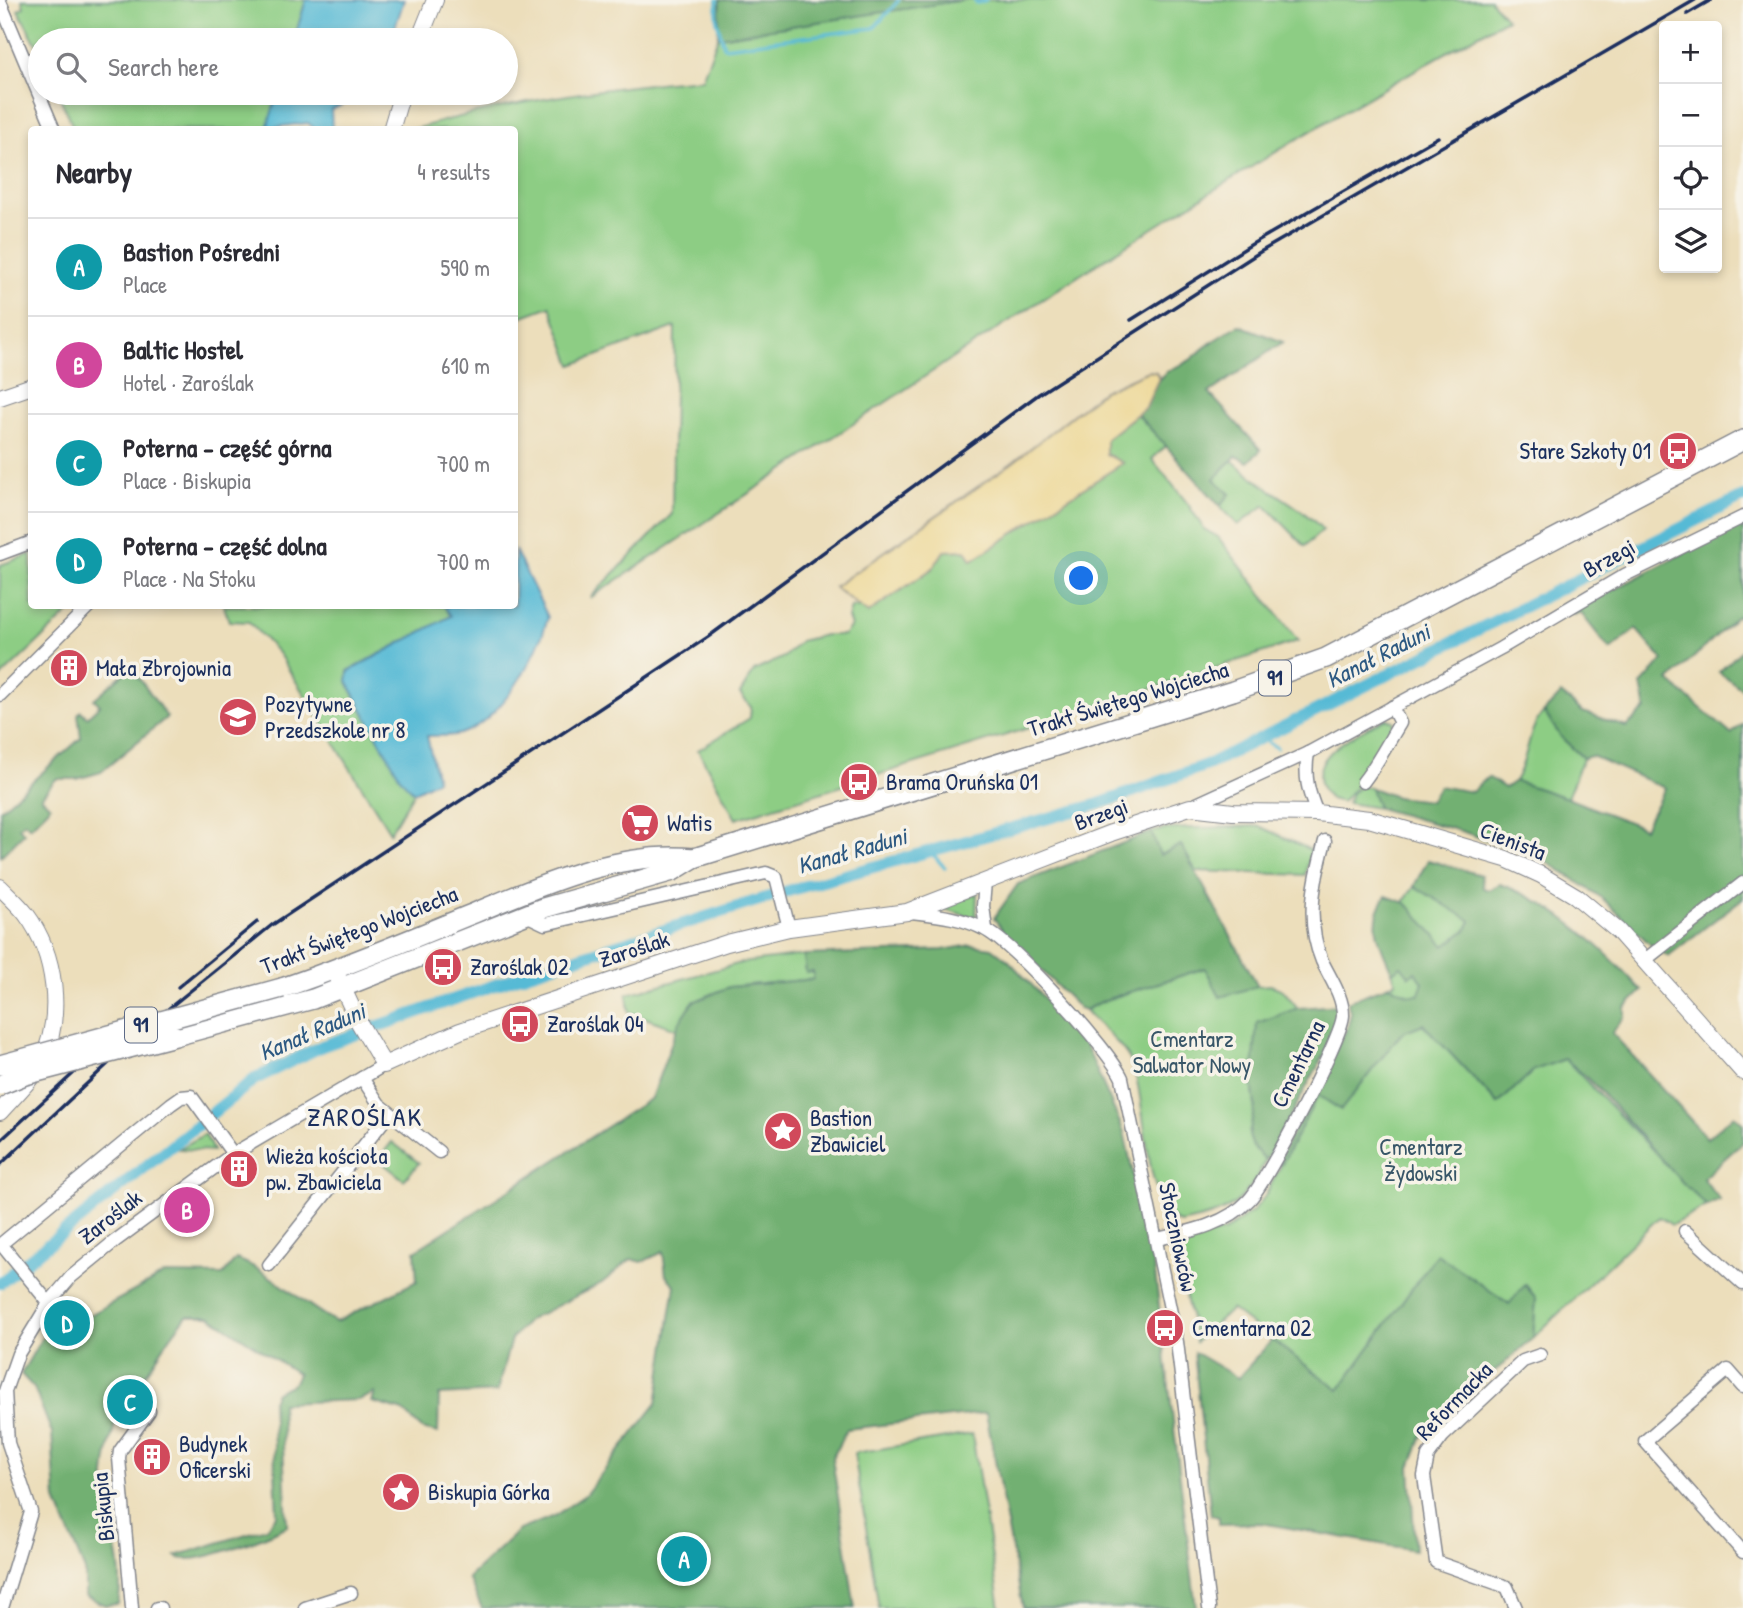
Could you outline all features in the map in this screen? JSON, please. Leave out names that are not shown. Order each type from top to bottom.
[{"type":"main road","name":"Trakt Świętego Wojciecha","points":[[0,1065],[282,988],[339,980],[586,894],[673,871],[694,858],[1300,668],[1377,633],[1743,440]]},
{"type":"main road","name":"Trakt Świętego Wojciecha","points":[[0,1085],[252,1015],[339,980],[567,878],[666,855],[694,858]]},
{"type":"street","points":[[424,28],[435,0]]},
{"type":"street","points":[[0,2],[28,68]]},
{"type":"street","points":[[43,105],[52,126]]},
{"type":"street","points":[[392,126],[398,105]]},
{"type":"street","points":[[0,397],[28,387]]},
{"type":"street","name":"Brzegi","points":[[907,912],[1111,833],[1190,807],[1308,753],[1501,649],[1625,575],[1743,517]]},
{"type":"street","points":[[0,554],[28,544]]},
{"type":"street","points":[[0,695],[86,609]]},
{"type":"street","points":[[1363,782],[1384,756],[1400,723],[1392,707]]},
{"type":"street","points":[[1308,753],[1305,772],[1308,793],[1317,813]]},
{"type":"street","name":"Cienista","points":[[1190,807],[1233,812],[1317,813],[1393,824],[1506,859],[1541,875],[1598,912],[1645,960],[1743,1072]]},
{"type":"street","name":"Cmentarna","points":[[1157,1238],[1216,1222],[1250,1200],[1339,1038],[1342,1004],[1321,958],[1311,922],[1315,877],[1325,841]]},
{"type":"street","points":[[526,915],[545,924],[766,873],[776,877],[789,928]]},
{"type":"street","points":[[985,882],[983,905],[986,929]]},
{"type":"street","points":[[1645,960],[1743,883]]},
{"type":"street","points":[[0,887],[26,914],[43,945],[54,1001],[51,1032],[39,1065],[0,1112]]},
{"type":"street","name":"Stoczniowców","points":[[907,912],[943,915],[986,929],[1010,949],[1093,1036],[1116,1065],[1125,1089],[1177,1342],[1209,1608]]},
{"type":"street","name":"Zaroślak","points":[[2,1608],[31,1511],[8,1443],[5,1391],[19,1354],[49,1303],[71,1277],[115,1241],[233,1154],[384,1065],[467,1028],[727,943],[789,928],[907,912]]},
{"type":"street","points":[[339,980],[384,1065]]},
{"type":"street","points":[[362,1078],[389,1114],[439,1152]]},
{"type":"street","points":[[49,1303],[1,1244],[171,1104],[181,1097],[191,1096],[233,1154]]},
{"type":"street","points":[[270,1265],[389,1114]]},
{"type":"street","points":[[1685,1231],[1743,1284]]},
{"type":"street","name":"Reformacka","points":[[1516,1608],[1507,1587],[1436,1562],[1432,1552],[1425,1464],[1443,1436],[1524,1361],[1540,1355]]},
{"type":"street","points":[[1743,1387],[1728,1370],[1645,1441],[1743,1552]]},
{"type":"street","name":"Biskupia","points":[[132,1608],[119,1458],[120,1451],[149,1411]]},
{"type":"street","points":[[305,1608],[351,1593]]},
{"type":"green space","points":[[22,0],[306,0],[298,28],[28,29],[18,10],[24,7]]},
{"type":"green space","points":[[720,0],[963,0],[718,37]]},
{"type":"green space","points":[[963,0],[1490,0],[1507,19],[1272,154],[1157,226],[590,598],[672,514],[675,327],[572,365],[550,306],[518,318],[518,126],[425,126],[555,97],[702,79],[718,37]]},
{"type":"green space","points":[[63,105],[274,105],[268,126],[73,126]]},
{"type":"green space","points":[[1239,325],[1283,342],[1209,393],[1261,450],[1248,462],[1236,456],[1214,479],[1230,494],[1220,506],[1137,414],[1165,373],[1190,360]]},
{"type":"green space","points":[[1137,414],[1166,446],[1152,459],[1204,529],[1218,537],[1298,641],[736,819],[698,750],[750,718],[751,707],[740,694],[754,671],[784,657],[800,641],[825,635],[844,635],[851,626],[848,618],[851,607],[861,607],[869,612],[933,568],[944,551],[966,550],[972,560],[1122,463],[1105,454],[1106,439]]},
{"type":"green space","points":[[1232,460],[1302,511],[1323,530],[1305,546],[1265,505],[1238,525],[1220,506],[1230,494],[1214,479]]},
{"type":"green space","points":[[1743,522],[1743,620],[1737,616],[1669,681],[1731,734],[1743,724],[1743,898],[1668,956],[1653,947],[1602,898],[1546,861],[1464,832],[1378,808],[1371,788],[1396,797],[1430,801],[1439,786],[1472,792],[1488,777],[1505,788],[1515,781],[1644,828],[1665,788],[1592,756],[1583,758],[1562,738],[1544,712],[1561,694],[1583,712],[1626,727],[1646,709],[1641,685],[1663,660],[1636,629],[1610,650],[1580,612],[1574,615],[1571,612]]},
{"type":"green space","points":[[28,555],[28,609],[73,609],[0,678],[0,565]]},
{"type":"green space","points":[[225,609],[446,609],[451,616],[348,671],[347,682],[401,779],[414,792],[390,832],[279,654],[249,622],[229,621]]},
{"type":"green space","points":[[1743,649],[1743,690],[1719,672]]},
{"type":"green space","points":[[131,667],[167,717],[101,772],[77,779],[56,779],[41,797],[50,806],[48,809],[30,827],[25,822],[19,827],[24,833],[1,856],[0,810],[81,738],[78,714],[81,711],[87,717],[100,705],[94,699]]},
{"type":"green space","points":[[1544,712],[1562,738],[1583,758],[1567,798],[1515,781],[1534,727]]},
{"type":"green space","points":[[1386,718],[1394,722],[1359,783],[1342,802],[1330,799],[1321,785],[1319,772],[1324,760],[1347,739]]},
{"type":"green space","points":[[1361,786],[1371,788],[1378,808],[1347,803],[1352,793]]},
{"type":"green space","points":[[1259,826],[1311,850],[1305,875],[1196,871],[1181,845],[1160,855],[1151,832],[1167,829]]},
{"type":"green space","points":[[1151,832],[1160,855],[1181,845],[1258,986],[1220,997],[1205,968],[1105,1000],[1085,1010],[1079,1008],[1007,936],[994,918],[1018,884]]},
{"type":"green space","points":[[1428,860],[1481,875],[1483,888],[1489,890],[1500,884],[1541,903],[1577,928],[1611,958],[1642,991],[1625,1008],[1625,1016],[1612,1033],[1707,1138],[1734,1115],[1743,1124],[1743,1142],[1703,1178],[1720,1200],[1707,1206],[1688,1189],[1603,1094],[1565,1059],[1534,1070],[1498,1104],[1423,1024],[1403,1032],[1341,1110],[1318,1095],[1281,1165],[1277,1163],[1348,1026],[1351,1013],[1347,1002],[1389,985],[1409,995],[1419,995],[1423,982],[1415,972],[1409,976],[1401,966],[1392,972],[1377,934],[1377,916],[1386,896],[1406,903],[1445,946],[1467,929],[1471,921],[1414,886]]},
{"type":"green space","points":[[1414,886],[1472,920],[1467,929],[1445,947],[1404,902]]},
{"type":"green space","points":[[977,893],[976,919],[939,907]]},
{"type":"green space","points":[[971,945],[992,948],[1008,960],[1083,1039],[1124,1132],[1155,1273],[1196,1608],[1023,1608],[986,1413],[847,1429],[832,1458],[855,1608],[482,1608],[468,1578],[519,1530],[554,1516],[585,1495],[657,1403],[675,1285],[666,1276],[663,1252],[642,1262],[631,1259],[602,1283],[529,1320],[511,1339],[497,1392],[439,1395],[438,1433],[422,1429],[403,1411],[372,1402],[375,1393],[359,1400],[281,1403],[287,1526],[213,1555],[184,1559],[176,1556],[266,1528],[277,1515],[272,1400],[276,1392],[293,1384],[298,1374],[209,1316],[187,1316],[134,1391],[129,1387],[117,1405],[119,1410],[105,1471],[105,1491],[120,1576],[118,1604],[105,1605],[85,1596],[85,1571],[56,1500],[52,1433],[34,1388],[21,1374],[47,1329],[58,1340],[86,1317],[165,1274],[223,1275],[236,1259],[261,1271],[336,1322],[417,1281],[415,1251],[651,1098],[679,1023],[693,1002],[729,987],[813,979],[813,972],[806,973],[804,955],[943,950]]},
{"type":"green space","points":[[804,955],[806,972],[813,972],[814,979],[729,987],[693,1002],[676,1029],[629,1012],[627,994],[741,963]]},
{"type":"green space","points":[[1401,966],[1415,971],[1423,982],[1419,995],[1409,995],[1389,985],[1396,982],[1392,972]]},
{"type":"green space","name":"Cmentarz Salwator Nowy","points":[[1205,968],[1258,986],[1271,985],[1283,990],[1298,1008],[1252,1082],[1255,1106],[1249,1135],[1253,1147],[1266,1160],[1258,1175],[1233,1205],[1223,1211],[1180,1223],[1168,1213],[1152,1174],[1131,1062],[1085,1010],[1105,1000]]},
{"type":"green space","points":[[1339,1005],[1334,1037],[1266,1160],[1253,1147],[1249,1135],[1255,1106],[1252,1082],[1257,1023],[1298,1008]]},
{"type":"green space","name":"Cmentarz Żydowski","points":[[1423,1024],[1498,1104],[1534,1070],[1565,1059],[1707,1206],[1672,1225],[1659,1217],[1533,1338],[1536,1298],[1526,1285],[1510,1304],[1437,1255],[1339,1391],[1231,1309],[1196,1342],[1177,1256],[1190,1239],[1225,1231],[1253,1211],[1265,1196],[1318,1095],[1341,1110],[1403,1032]]},
{"type":"green space","points":[[205,1134],[213,1151],[179,1149]]},
{"type":"green space","points":[[392,1142],[419,1163],[404,1180],[378,1159]]},
{"type":"green space","points":[[1437,1254],[1509,1304],[1525,1285],[1536,1298],[1533,1338],[1423,1434],[1410,1467],[1415,1550],[1261,1523],[1219,1524],[1219,1517],[1211,1515],[1194,1352],[1238,1378],[1272,1340],[1339,1390]]},
{"type":"green space","points":[[972,1434],[1000,1608],[879,1608],[854,1453]]},
{"type":"sand","points":[[1148,371],[1156,372],[1159,378],[1146,407],[1106,439],[1106,454],[1123,463],[972,560],[966,550],[944,551],[933,568],[868,613],[834,587],[1012,463],[1103,391]]},
{"type":"water","points":[[306,0],[404,0],[395,28],[298,28]]},
{"type":"water","points":[[274,105],[342,105],[331,110],[332,126],[311,126],[308,123],[268,126]]},
{"type":"water","points":[[518,556],[548,617],[527,668],[490,716],[460,734],[427,736],[437,780],[414,792],[401,779],[347,681],[349,671],[451,616],[446,609],[518,609]]},
{"type":"waterway","points":[[717,0],[717,21],[724,47],[874,28],[899,0]]},
{"type":"waterway","points":[[974,0],[977,3],[986,0]]},
{"type":"waterway","name":"Kanał Raduni","points":[[0,1283],[255,1079],[322,1046],[529,973],[791,890],[1099,804],[1209,764],[1743,497]]},
{"type":"waterway","points":[[1263,739],[1277,748]]},
{"type":"waterway","points":[[929,850],[945,868]]},
{"type":"waterway","points":[[525,964],[529,973]]},
{"type":"railway","points":[[0,1165],[158,1017],[272,925],[708,637],[1039,394],[1260,252],[1695,0]]},
{"type":"railway","points":[[1687,14],[1711,0]]},
{"type":"railway","points":[[1131,320],[1252,244],[1438,137]]},
{"type":"railway","points":[[178,987],[257,922]]},
{"type":"railway","points":[[0,1141],[126,1025]]},
{"type":"place","name":"Stare Szkoty 01","points":[[1678,451]]},
{"type":"place","name":"Mała Zbrojownia","points":[[69,668]]},
{"type":"place","name":"Pozytywne Przedszkole nr 8","points":[[238,717]]},
{"type":"place","name":"Brama Oruńska 01","points":[[859,782]]},
{"type":"place","name":"Watis","points":[[640,823]]},
{"type":"place","name":"Zaroślak 02","points":[[443,967]]},
{"type":"place","name":"Zaroślak 04","points":[[520,1024]]},
{"type":"place","name":"Bastion Zbawiciel","points":[[783,1131]]},
{"type":"place","name":"Wieża kościoła pw. Zbawiciela","points":[[239,1169]]},
{"type":"place","name":"Baltic Hostel","points":[[187,1210]]},
{"type":"place","name":"Poterna - część dolna","points":[[67,1323]]},
{"type":"place","name":"Cmentarna 02","points":[[1165,1328]]},
{"type":"place","name":"Poterna - część górna","points":[[130,1402]]},
{"type":"place","name":"Budynek Oficerski","points":[[152,1457]]},
{"type":"place","name":"Biskupia Górka","points":[[401,1492]]},
{"type":"place","name":"Bastion Pośredni","points":[[684,1559]]},
{"type":"district","name":"ZAROŚLAK","points":[[365,1117]]}]
